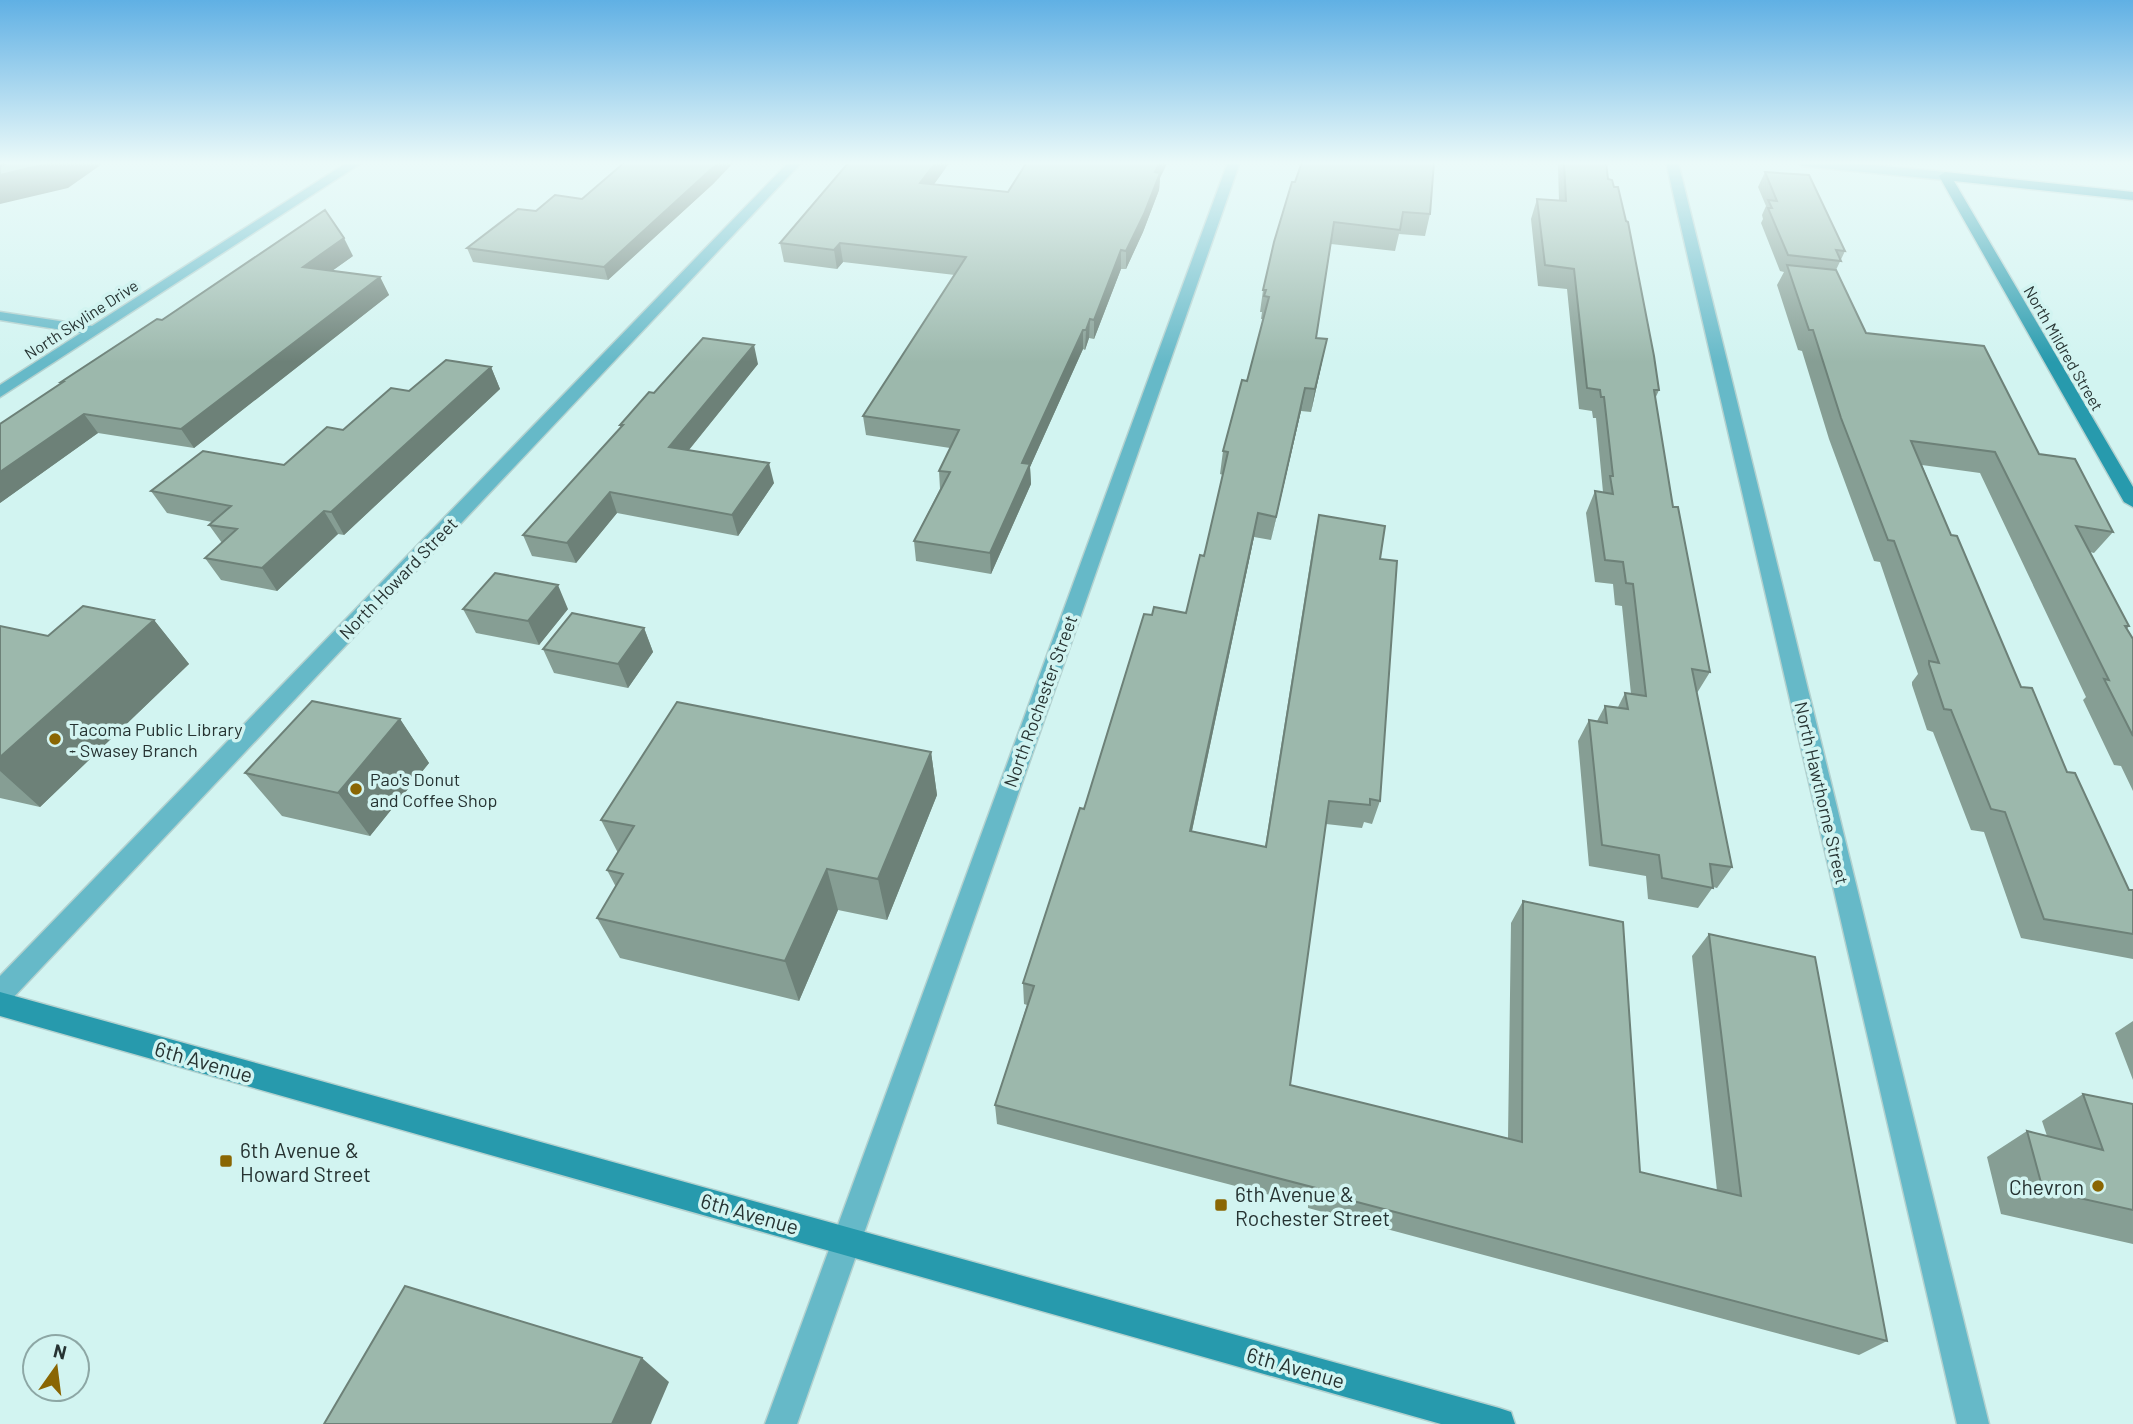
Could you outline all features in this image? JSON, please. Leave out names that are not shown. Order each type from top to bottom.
[{"type":"street","name":"North Skyline Drive","points":[[0,392],[254,228]]},
{"type":"street","name":"North Howard Street","points":[[0,994],[732,228]]},
{"type":"street","name":"North Rochester Street","points":[[781,1424],[1210,228]]},
{"type":"street","name":"North Hawthorne Street","points":[[1688,228],[1973,1424]]},
{"type":"street","name":"North Mildred Street","points":[[1975,228],[2133,502]]},
{"type":"street","points":[[0,316],[95,331]]},
{"type":"street","name":"6th Avenue","points":[[0,1004],[1499,1424]]},
{"type":"building","points":[[298,228],[338,228],[344,238],[303,267],[380,277],[181,429],[84,414],[0,472],[0,424],[157,319],[162,320]]},
{"type":"building","points":[[493,228],[646,228],[604,267],[467,248]]},
{"type":"building","points":[[792,228],[1137,228],[1126,251],[1121,250],[1094,320],[1090,319],[1086,330],[1083,330],[1022,463],[1030,464],[990,553],[914,541],[950,472],[939,471],[959,430],[863,416],[966,257],[840,243],[834,250],[780,243]]},
{"type":"building","points":[[1278,228],[1333,228],[1316,338],[1327,339],[1315,389],[1305,388],[1276,517],[1258,513],[1190,831],[1266,847],[1319,515],[1385,526],[1380,559],[1397,561],[1380,801],[1370,799],[1370,805],[1329,801],[1290,1085],[1522,1142],[1523,901],[1623,922],[1640,1172],[1741,1196],[1709,934],[1815,957],[1887,1341],[995,1105],[1034,986],[1023,983],[1080,808],[1084,809],[1144,614],[1152,615],[1154,607],[1186,613],[1200,555],[1204,556],[1228,452],[1223,451],[1242,380],[1247,381],[1269,297],[1264,296],[1266,290],[1263,290]]},
{"type":"building","points":[[1541,228],[1629,228],[1654,356],[1659,390],[1654,390],[1673,507],[1678,507],[1710,672],[1692,669],[1732,867],[1710,864],[1713,888],[1662,878],[1659,855],[1602,845],[1589,720],[1607,723],[1605,706],[1628,709],[1625,693],[1646,696],[1633,584],[1626,583],[1623,562],[1605,560],[1595,491],[1613,494],[1604,397],[1601,397],[1600,390],[1587,388],[1574,269],[1545,265]]},
{"type":"building","points":[[1777,228],[1834,228],[1845,251],[1836,250],[1841,261],[1788,255]]},
{"type":"building","points":[[1787,265],[1836,270],[1866,333],[1984,346],[2039,454],[2075,459],[2113,532],[2076,526],[2129,626],[2125,626],[2133,639],[2133,736],[2104,679],[2109,680],[1995,452],[1911,441],[1951,535],[1957,536],[2021,687],[2032,688],[2067,772],[2075,773],[2129,890],[2133,890],[2133,934],[2044,919],[2005,812],[1991,809],[1951,710],[1944,709],[1929,661],[1939,663],[1894,541],[1888,540],[1841,418],[1813,330],[1809,330]]},
{"type":"building","points":[[703,338],[754,345],[669,447],[769,463],[732,515],[610,492],[567,543],[523,535],[623,425],[620,425],[649,392],[654,393]]},
{"type":"building","points":[[446,360],[491,367],[331,512],[324,511],[262,568],[205,558],[237,529],[209,525],[231,506],[151,491],[203,451],[284,465],[327,427],[343,430],[391,388],[409,391]]},
{"type":"building","points":[[495,573],[558,585],[528,621],[463,609]]},
{"type":"building","points":[[83,606],[154,620],[0,757],[0,626],[48,636]]},
{"type":"building","points":[[572,613],[644,628],[618,664],[543,649]]},
{"type":"building","points":[[312,701],[400,719],[338,793],[245,773]]},
{"type":"building","points":[[677,702],[931,752],[878,879],[827,869],[785,961],[597,918],[623,874],[607,870],[634,826],[601,820]]},
{"type":"building","name":"Chevron","points":[[2083,1094],[2133,1104],[2133,1210],[2043,1190],[2027,1131],[2103,1150]]},
{"type":"building","points":[[405,1286],[642,1358],[612,1424],[324,1424]]},
{"type":"place","name":"Tacoma Public Library - Swasey Branch","points":[[55,739]]},
{"type":"place","name":"Pao's Donut and Coffee Shop","points":[[356,789]]},
{"type":"place","name":"6th Avenue & Howard Street","points":[[226,1161]]},
{"type":"place","name":"Chevron","points":[[2098,1186]]},
{"type":"place","name":"6th Avenue & Rochester Street","points":[[1221,1205]]}]
